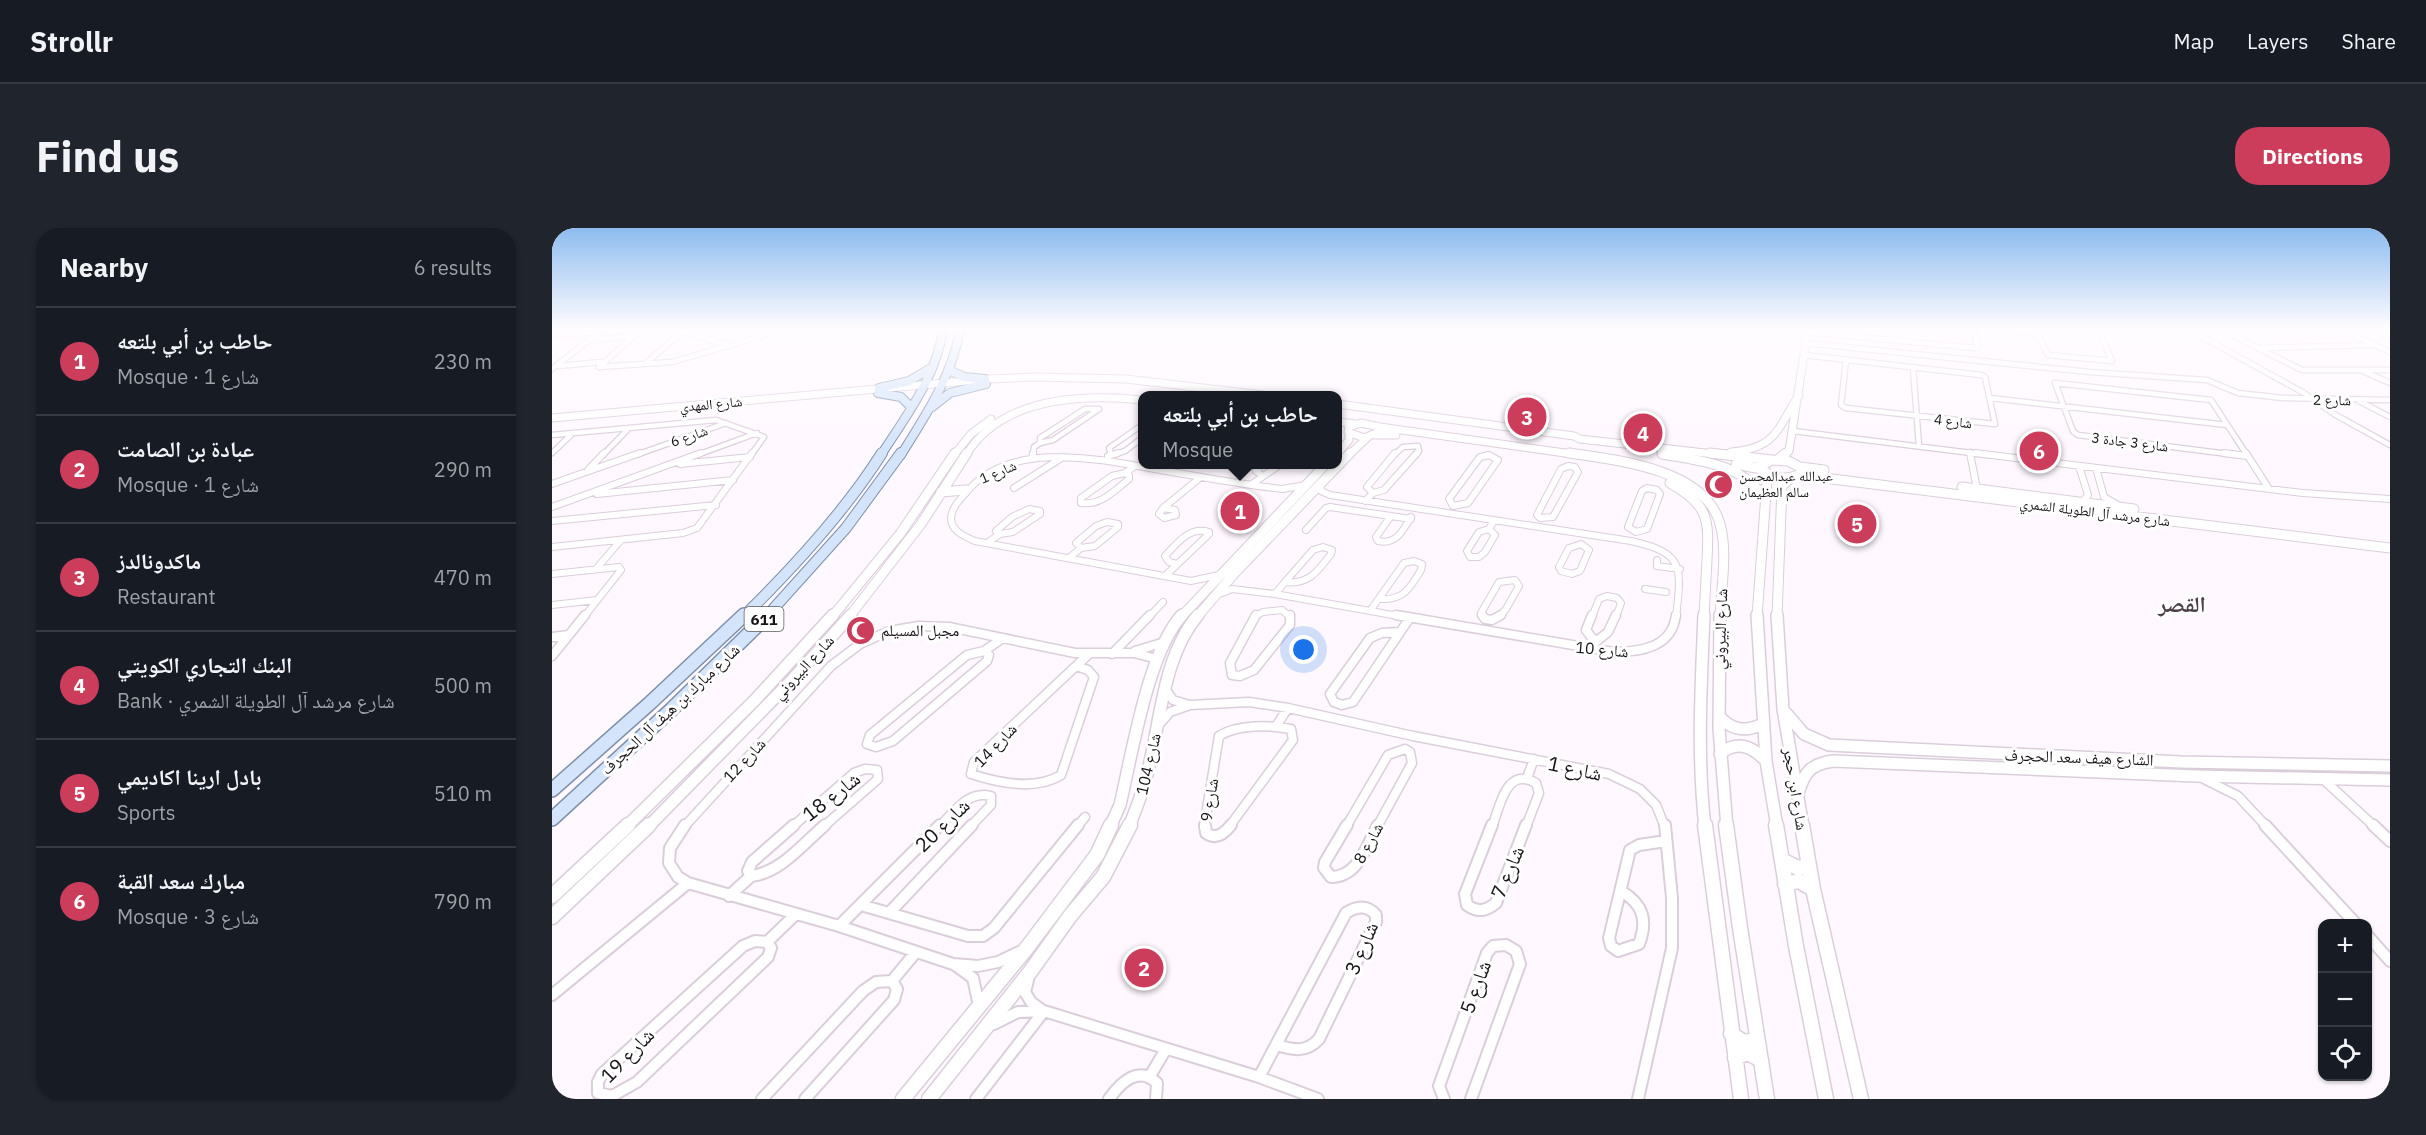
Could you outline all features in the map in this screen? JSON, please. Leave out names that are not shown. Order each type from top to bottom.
[{"type":"main road","points":[[877,391],[909,381],[929,370]]},
{"type":"main road","name":"شارع مبارك بن هيف آل الحجرف","points":[[552,790],[677,677],[782,574],[835,515],[891,443],[932,370]]},
{"type":"main road","name":"شارع مبارك بن هيف آل الحجرف","points":[[552,819],[651,729],[758,626],[818,562],[884,481],[904,452],[948,370]]},
{"type":"main road","points":[[951,370],[964,377],[988,381]]},
{"type":"main road","points":[[923,417],[936,402],[946,395],[988,381]]},
{"type":"main road","points":[[877,391],[900,395],[906,398],[911,407]]},
{"type":"main road","points":[[651,729],[639,733],[629,731],[677,677]]},
{"type":"street","points":[[1797,471],[1789,451],[1802,370]]},
{"type":"street","name":"شارع 4","points":[[1845,370],[1841,405],[1843,407],[1995,424],[1985,377],[1935,370]]},
{"type":"street","points":[[1913,370],[1919,446]]},
{"type":"street","name":"شارع 2","points":[[2065,370],[2207,380],[2238,393],[2314,399],[2390,400]]},
{"type":"street","points":[[2261,370],[2390,445]]},
{"type":"street","points":[[2302,370],[2390,370]]},
{"type":"street","points":[[2361,370],[2390,383]]},
{"type":"street","points":[[941,385],[1045,377],[1135,380],[1232,391]]},
{"type":"street","points":[[988,381],[1098,382],[1197,391]]},
{"type":"street","name":"شارع 3 جادة 3","points":[[2247,456],[2081,436],[2073,432],[2055,383],[2201,396],[2211,400],[2269,489]]},
{"type":"street","name":"شارع المهدي","points":[[552,420],[564,417],[941,385]]},
{"type":"street","points":[[1207,391],[1210,389],[1229,391]]},
{"type":"street","name":"شارع المهدي","points":[[552,420],[877,391]]},
{"type":"street","name":"شارع البيروني","points":[[552,917],[596,878],[781,692],[855,610],[938,490],[969,433],[1006,412],[1043,401],[1086,394],[1138,395]]},
{"type":"street","points":[[1679,449],[1737,452],[1762,447],[1771,441],[1799,396]]},
{"type":"street","name":"شارع البيروني","points":[[552,896],[693,762],[766,688],[869,573],[981,435],[1000,421],[1030,409],[1061,402],[1103,397],[1138,400]]},
{"type":"street","points":[[1990,398],[2228,425]]},
{"type":"street","name":"شارع 2","points":[[2358,400],[2390,417]]},
{"type":"street","points":[[1342,405],[1574,436],[1580,439],[1774,460],[1797,471]]},
{"type":"street","points":[[1032,459],[1032,450],[1040,443],[1053,440],[1099,409],[1085,409],[1040,438],[1040,443]]},
{"type":"street","points":[[1342,411],[1662,454],[1763,471],[1777,477],[1797,471]]},
{"type":"street","points":[[1359,413],[1368,419],[1359,424]]},
{"type":"street","name":"شارع 104","points":[[1342,454],[1375,431],[1383,420],[1398,418]]},
{"type":"street","name":"شارع 6","points":[[552,435],[716,420],[727,423]]},
{"type":"street","points":[[1342,422],[1359,424],[1375,431]]},
{"type":"street","points":[[552,547],[691,531],[702,524],[763,440],[762,435],[727,423]]},
{"type":"street","name":"شارع 6","points":[[552,484],[727,423]]},
{"type":"street","name":"شارع 104","points":[[1342,452],[1349,440],[1349,428],[1359,424]]},
{"type":"street","points":[[587,471],[629,428]]},
{"type":"street","points":[[1111,454],[1109,448],[1138,428]]},
{"type":"street","points":[[1342,429],[1348,433],[1375,431]]},
{"type":"street","name":"شارع البيروني","points":[[1375,431],[1518,448],[1620,465],[1659,477],[1691,496],[1707,517],[1709,527],[1707,583],[1700,696],[1702,798],[1741,1099]]},
{"type":"street","points":[[1792,431],[2269,489],[2390,499]]},
{"type":"street","points":[[552,453],[573,433]]},
{"type":"street","points":[[552,507],[757,433]]},
{"type":"street","points":[[1575,443],[1589,441],[1627,446],[1632,443]]},
{"type":"street","points":[[1102,461],[1111,454],[1125,451],[1138,442]]},
{"type":"street","points":[[1365,501],[1372,492],[1384,490],[1419,451],[1418,446],[1410,444],[1401,447],[1367,487],[1372,492]]},
{"type":"street","name":"شارع البيروني","points":[[1532,450],[1604,458],[1646,466],[1685,483],[1701,494],[1714,506],[1723,526],[1720,754],[1743,950],[1767,1099]]},
{"type":"street","points":[[1763,471],[1762,463],[1774,460],[1789,451]]},
{"type":"street","points":[[1917,488],[1914,485],[1977,489],[1970,452]]},
{"type":"street","points":[[1662,454],[1713,464],[1735,472],[1755,484],[1765,500]]},
{"type":"street","points":[[1489,455],[1496,457],[1498,460],[1468,503],[1453,511],[1449,499],[1480,457],[1489,455]]},
{"type":"street","points":[[668,465],[750,457]]},
{"type":"street","points":[[1014,488],[1065,457]]},
{"type":"street","name":"شارع 1","points":[[1138,466],[1065,457],[1032,459],[1006,466],[986,474],[966,490],[951,516],[951,524],[963,536],[987,543],[1191,581],[1219,575]]},
{"type":"street","points":[[1125,473],[1129,475],[1129,478],[1099,501],[1081,503],[1080,498],[1112,476],[1125,473],[1135,466]]},
{"type":"street","points":[[2073,501],[2084,501],[2088,495],[2079,466]]},
{"type":"street","points":[[1539,528],[1544,519],[1553,517],[1578,472],[1575,468],[1562,469],[1538,514],[1544,519]]},
{"type":"street","points":[[2096,468],[2104,497],[2125,508]]},
{"type":"street","name":"شارع 1","points":[[1156,469],[1282,489],[1313,485]]},
{"type":"street","points":[[1176,472],[1179,469]]},
{"type":"street","points":[[1258,469],[1256,471],[1261,475]]},
{"type":"street","points":[[1252,484],[1261,475],[1272,473],[1276,469]]},
{"type":"street","name":"شارع 104","points":[[1313,485],[1323,469]]},
{"type":"street","name":"شارع 104","points":[[903,1099],[1082,878],[1107,834],[1120,805],[1155,662],[1173,625],[1233,574],[1260,547],[1327,469]]},
{"type":"street","name":"شارع ابن حجر","points":[[1763,471],[1767,480],[1757,622],[1766,761],[1785,884],[1826,1099]]},
{"type":"street","name":"شارع مرشد آل الطويلة الشمري","points":[[1797,471],[2390,548]]},
{"type":"street","name":"شارع مرشد آل الطويلة الشمري","points":[[1797,471],[1977,489],[2390,542]]},
{"type":"street","name":"شارع ابن حجر","points":[[1797,471],[1782,486],[1776,626],[1783,709],[1813,889],[1862,1099]]},
{"type":"street","points":[[1163,508],[1201,477]]},
{"type":"street","points":[[584,495],[733,480]]},
{"type":"street","points":[[1313,485],[1330,495],[1417,510],[1453,511],[1494,521],[1631,541],[1665,552],[1675,560],[1680,569]]},
{"type":"street","points":[[1631,541],[1636,532],[1647,529],[1660,494],[1657,490],[1650,488],[1642,491],[1628,526],[1636,532]]},
{"type":"street","points":[[1282,489],[1301,500],[1330,495]]},
{"type":"street","points":[[938,490],[966,490]]},
{"type":"street","name":"شارع 104","points":[[929,1099],[1030,972],[1070,916],[1103,877],[1125,837],[1146,779],[1171,665],[1181,639],[1219,575],[1262,531],[1301,500]]},
{"type":"street","points":[[552,521],[716,504]]},
{"type":"street","points":[[1306,531],[1329,507],[1410,519]]},
{"type":"street","points":[[987,543],[1000,534],[1013,532],[1040,514],[1040,511],[1032,508],[1023,511],[997,528],[996,531],[1000,534]]},
{"type":"street","points":[[1391,516],[1376,537],[1378,541],[1385,543],[1395,540],[1417,510]]},
{"type":"street","points":[[1069,558],[1081,548],[1095,546],[1118,527],[1118,524],[1111,521],[1100,523],[1076,543],[1081,548]]},
{"type":"street","points":[[1489,529],[1495,533],[1484,554],[1478,558],[1470,557],[1467,551],[1479,532],[1489,529],[1494,521]]},
{"type":"street","points":[[2218,527],[2257,531],[2262,529],[2259,526]]},
{"type":"street","points":[[1165,576],[1178,564],[1209,534],[1209,532],[1200,529],[1190,532],[1165,556],[1166,560],[1178,564]]},
{"type":"street","points":[[1260,547],[1254,544],[1262,531]]},
{"type":"street","points":[[1581,544],[1584,534]]},
{"type":"street","points":[[596,569],[621,540]]},
{"type":"street","points":[[1581,544],[1589,550],[1580,571],[1572,574],[1561,571],[1559,567],[1569,548],[1581,544]]},
{"type":"street","points":[[1275,594],[1285,582],[1313,550],[1323,547],[1332,550],[1309,581],[1296,584],[1285,582]]},
{"type":"street","points":[[1656,560],[1657,566],[1680,569]]},
{"type":"street","points":[[1370,611],[1404,563],[1414,561],[1422,564],[1422,568],[1404,596],[1394,600],[1380,599]]},
{"type":"street","points":[[552,574],[619,567],[621,570],[552,656]]},
{"type":"street","name":"شارع 10","points":[[1207,596],[1227,590],[1246,590],[1591,650],[1632,652],[1647,649],[1670,636],[1676,623],[1673,593],[1680,569]]},
{"type":"street","points":[[1233,574],[1236,585],[1246,590]]},
{"type":"street","points":[[1481,631],[1488,620],[1501,616],[1519,586],[1515,580],[1499,582],[1481,613],[1488,620]]},
{"type":"street","points":[[1191,581],[1207,596]]},
{"type":"street","points":[[1707,583],[1722,586]]},
{"type":"street","points":[[1645,589],[1673,593]]},
{"type":"street","points":[[1607,596],[1617,598],[1621,603],[1609,633],[1603,638],[1596,639],[1586,630],[1599,598],[1607,596]]},
{"type":"street","points":[[1282,610],[1290,615],[1290,625],[1254,670],[1240,676],[1232,675],[1230,663],[1254,616],[1263,612],[1282,610],[1293,597]]},
{"type":"street","points":[[552,605],[597,600]]},
{"type":"street","points":[[1112,654],[1163,602]]},
{"type":"street","points":[[1399,632],[1378,634],[1370,638],[1330,694],[1334,702],[1342,705],[1353,702],[1409,619]]},
{"type":"street","points":[[1757,622],[1766,627],[1776,626]]},
{"type":"street","name":"شارع 12","points":[[1026,949],[998,962],[978,966],[954,964],[839,926],[688,883],[675,876],[669,866],[669,854],[674,840],[844,653],[872,637],[926,624],[955,627],[1089,654],[1127,653],[1149,656],[1155,662]]},
{"type":"street","points":[[552,637],[569,635]]},
{"type":"street","points":[[984,651],[988,655],[987,661],[893,741],[876,747],[867,744],[870,735],[967,655],[984,651],[1003,638]]},
{"type":"street","points":[[1591,650],[1596,639]]},
{"type":"street","name":"شارع 12","points":[[1127,653],[1165,642]]},
{"type":"street","name":"شارع 14","points":[[1076,666],[1088,670],[1094,677],[1061,775],[1054,780],[1040,783],[1003,782],[971,774],[974,762],[1076,666],[1089,654]]},
{"type":"street","points":[[1166,690],[1173,700],[1190,705]]},
{"type":"street","name":"شارع 1","points":[[1157,728],[1170,712],[1190,705],[1249,702],[1609,774],[1633,785],[1651,800],[1660,811],[1665,824],[1672,898],[1672,948],[1638,1099]]},
{"type":"street","points":[[1276,726],[1288,708]]},
{"type":"street","name":"الشارع هيف سعد الحجرف","points":[[1783,709],[1796,729],[1811,739],[1829,745],[2204,762],[2390,766]]},
{"type":"street","points":[[1719,716],[1726,724],[1740,730],[1749,730],[1763,724]]},
{"type":"street","name":"شارع 9","points":[[1276,726],[1291,729],[1293,740],[1225,832],[1214,836],[1208,835],[1204,830],[1219,736],[1230,729],[1276,726]]},
{"type":"street","name":"شارع 8","points":[[1405,749],[1410,752],[1412,763],[1353,871],[1341,878],[1331,877],[1324,868],[1325,862],[1388,755],[1405,749],[1413,736]]},
{"type":"street","points":[[1720,754],[1726,747],[1741,744],[1754,748],[1766,761]]},
{"type":"street","points":[[1856,747],[1851,755],[1858,762]]},
{"type":"street","points":[[1527,778],[1534,759]]},
{"type":"street","name":"الشارع هيف سعد الحجرف","points":[[1797,797],[1803,774],[1809,768],[1833,761],[2195,776],[2390,780]]},
{"type":"street","name":"شارع 18","points":[[729,896],[751,876],[762,875],[776,868],[878,779],[877,770],[866,769],[854,774],[752,862],[748,871],[751,876]]},
{"type":"street","points":[[2195,776],[2216,783],[2238,796],[2351,919]]},
{"type":"street","points":[[2238,796],[2238,783],[2243,777]]},
{"type":"street","name":"شارع 7","points":[[1527,778],[1536,783],[1539,793],[1496,903],[1486,910],[1476,911],[1467,905],[1465,894],[1508,786],[1517,779],[1527,778]]},
{"type":"street","points":[[1126,779],[1134,782],[1146,779]]},
{"type":"street","points":[[2324,780],[2390,842]]},
{"type":"street","name":"شارع 20","points":[[839,926],[969,797],[980,793],[991,796],[991,805],[889,913]]},
{"type":"street","points":[[861,905],[968,936],[982,936],[994,928],[1085,817]]},
{"type":"street","points":[[1107,834],[1118,833],[1125,837]]},
{"type":"street","points":[[1621,891],[1641,906],[1646,918],[1639,944],[1618,951],[1611,946],[1609,938],[1630,850],[1639,845],[1666,842]]},
{"type":"street","points":[[1782,860],[1798,868],[1809,866]]},
{"type":"street","points":[[1785,884],[1799,881],[1813,889]]},
{"type":"street","points":[[552,995],[688,883]]},
{"type":"street","name":"شارع 3","points":[[1259,1077],[1346,913],[1357,907],[1371,909],[1376,915],[1376,922],[1319,1039],[1311,1047],[1299,1051],[1277,1045]]},
{"type":"street","name":"شارع 19","points":[[767,942],[771,948],[768,957],[636,1082],[612,1096],[598,1093],[598,1082],[603,1074],[743,946],[755,941],[767,942],[795,915]]},
{"type":"street","points":[[2372,941],[2390,961]]},
{"type":"street","name":"شارع 5","points":[[1444,1099],[1439,1086],[1487,953],[1493,946],[1506,945],[1516,951],[1520,964],[1471,1099]]},
{"type":"street","points":[[762,1099],[863,991],[876,982],[892,981],[916,952]]},
{"type":"street","name":"شارع 12","points":[[954,964],[973,978],[979,1006]]},
{"type":"street","points":[[1030,972],[1025,992],[1031,1002],[1044,1011]]},
{"type":"street","points":[[805,1099],[894,1000],[897,989],[892,981]]},
{"type":"street","points":[[983,1031],[1007,1015],[1026,1010],[1044,1011],[1259,1077],[1318,1099]]},
{"type":"street","points":[[976,1099],[1044,1011]]},
{"type":"street","points":[[1731,1034],[1744,1042],[1757,1039]]},
{"type":"street","points":[[1150,1076],[1166,1049]]},
{"type":"street","points":[[1735,1058],[1748,1053],[1761,1060]]},
{"type":"street","points":[[1109,1099],[1124,1080],[1139,1074],[1150,1076],[1157,1083],[1156,1099]]},
{"type":"place","name":"ماكدونالدز","points":[[1527,417]]},
{"type":"place","name":"البنك التجاري الكويتي","points":[[1643,433]]},
{"type":"place","name":"مبارك سعد القبة","points":[[2039,451]]},
{"type":"place","name":"عبدالله عبدالمحسن سالم العظيمان","points":[[1718,484]]},
{"type":"place","name":"حاطب بن أبي بلتعه","points":[[1240,511]]},
{"type":"place","name":"بادل ارينا اكاديمي","points":[[1857,524]]},
{"type":"place","name":"مجبل المسيلم","points":[[860,630]]},
{"type":"place","name":"عبادة بن الصامت","points":[[1144,968]]},
{"type":"district","name":"القصر","points":[[2182,603]]}]
